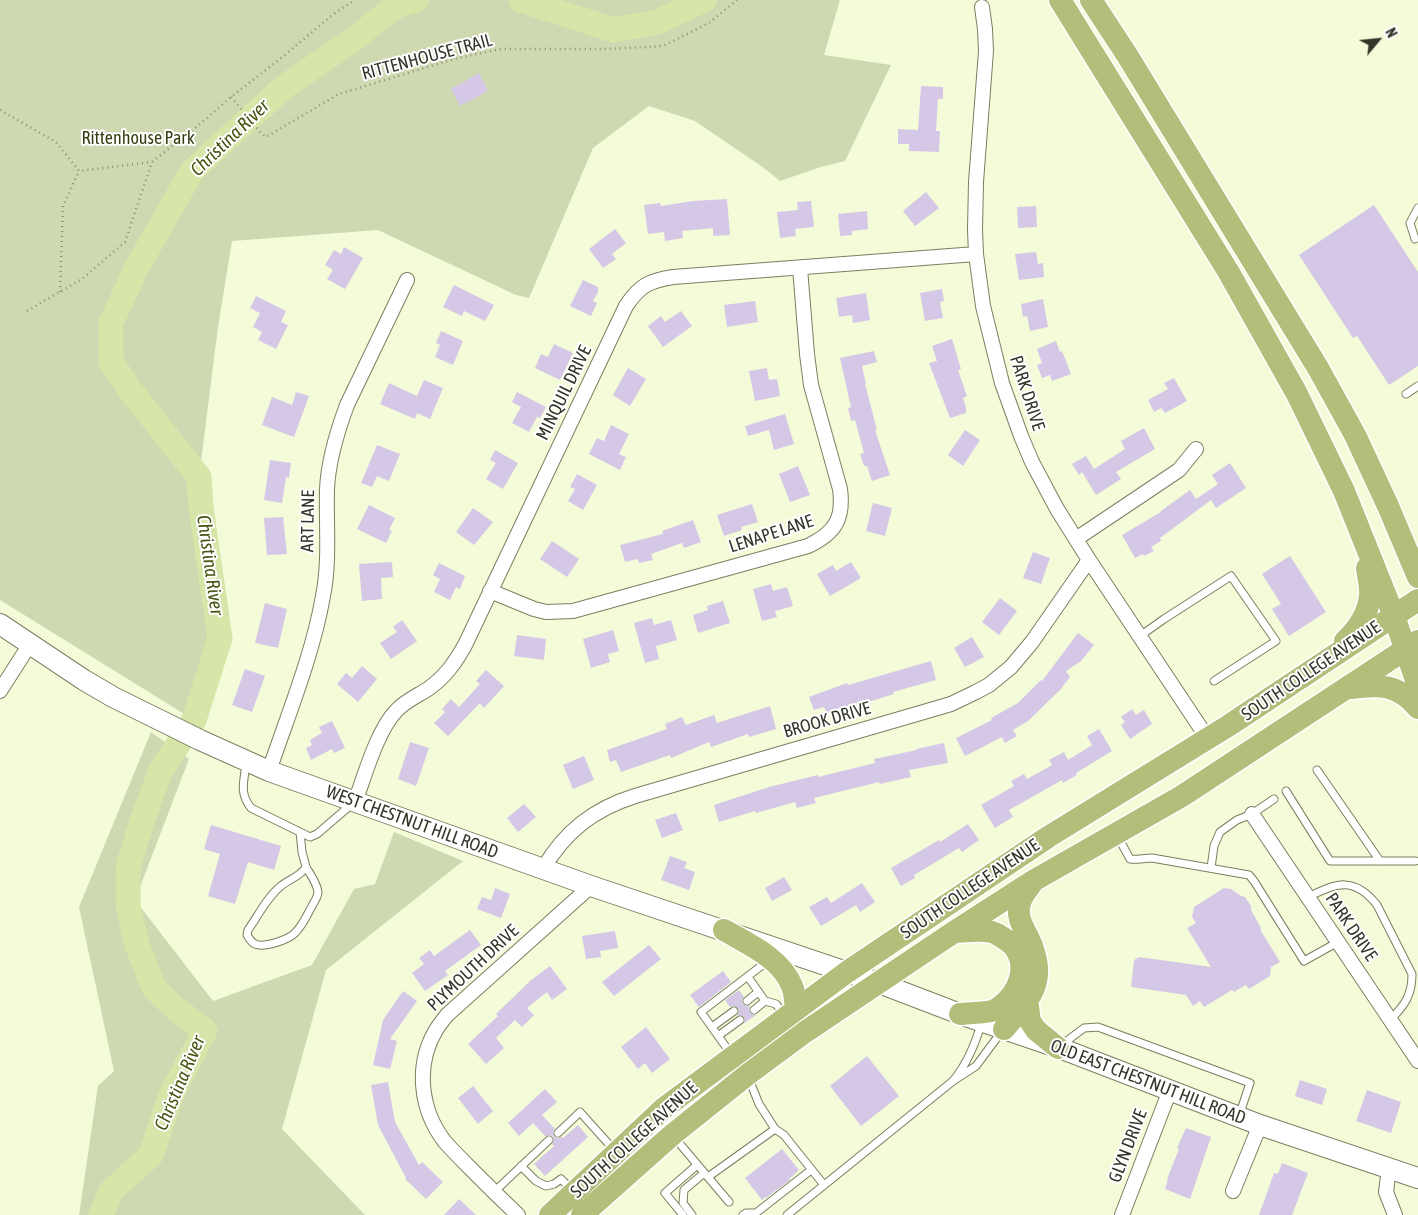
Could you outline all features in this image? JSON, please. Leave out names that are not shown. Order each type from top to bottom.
[{"type":"main road","points":[[1060,0],[1223,262],[1297,394],[1344,491],[1394,616],[1412,646],[1418,686]]},
{"type":"main road","points":[[1091,0],[1313,360],[1355,435],[1387,484],[1410,525],[1418,532]]},
{"type":"main road","points":[[1355,435],[1418,577]]},
{"type":"main road","points":[[1325,661],[1361,623],[1367,608],[1370,595],[1362,536]]},
{"type":"main road","name":"SOUTH COLLEGE AVENUE","points":[[550,1215],[664,1108],[847,972],[1048,838],[1208,739],[1418,600]]},
{"type":"main road","name":"SOUTH COLLEGE AVENUE","points":[[582,1215],[672,1135],[747,1075],[805,1032],[1034,881],[1182,796],[1412,646]]},
{"type":"main road","points":[[1347,688],[1372,685],[1386,686],[1399,691],[1418,708]]},
{"type":"main road","points":[[1004,1029],[1028,1000],[1036,982],[1037,960],[1019,917],[1019,903],[1034,881]]},
{"type":"main road","points":[[724,930],[771,958],[784,971],[792,987],[791,1013]]},
{"type":"main road","points":[[954,932],[985,931],[995,933],[1015,948],[1020,958],[1021,970],[1019,983],[1009,1000],[995,1010],[960,1014]]},
{"type":"main road","points":[[1028,1000],[1030,1021],[1036,1030],[1058,1048]]},
{"type":"street","name":"PARK DRIVE","points":[[982,7],[986,51],[975,210],[976,254],[983,306],[1002,383],[1021,436],[1039,477],[1089,560],[1208,739]]},
{"type":"street","name":"MINQUIL DRIVE","points":[[355,802],[379,739],[390,717],[398,708],[429,688],[450,670],[466,645],[626,306],[642,286],[651,281],[673,277],[976,254]]},
{"type":"street","name":"LENAPE LANE","points":[[490,591],[534,610],[546,612],[573,611],[808,546],[825,537],[840,513],[840,489],[811,385],[800,268]]},
{"type":"street","name":"ART LANE","points":[[269,770],[310,650],[323,596],[326,573],[327,488],[333,447],[339,425],[407,280]]},
{"type":"street","points":[[1076,539],[1179,470],[1196,449]]},
{"type":"street","name":"BROOK DRIVE","points":[[542,868],[557,847],[576,828],[598,811],[615,802],[951,704],[976,692],[1000,677],[1022,655],[1089,560]]},
{"type":"street","name":"WEST CHESTNUT HILL ROAD","points":[[0,624],[84,680],[164,723],[269,770],[591,886],[879,983]]},
{"type":"street","points":[[0,691],[30,644]]},
{"type":"street","name":"PARK DRIVE","points":[[1252,814],[1418,1061]]},
{"type":"street","name":"PLYMOUTH DRIVE","points":[[518,1215],[444,1141],[435,1126],[424,1094],[422,1076],[424,1058],[429,1042],[447,1015],[591,886]]},
{"type":"street","name":"OLD EAST CHESTNUT HILL ROAD","points":[[879,983],[1058,1048],[1260,1125],[1418,1178]]},
{"type":"street","name":"GLYN DRIVE","points":[[1122,1215],[1170,1090]]},
{"type":"street","points":[[1233,1191],[1260,1125]]},
{"type":"street","points":[[1389,1168],[1386,1192],[1395,1215]]},
{"type":"lane","points":[[1415,239],[1410,223],[1418,208]]},
{"type":"lane","points":[[1406,394],[1418,386]]},
{"type":"lane","points":[[1140,636],[1231,576],[1276,641],[1214,681]]},
{"type":"lane","points":[[247,761],[242,790],[244,800],[251,808],[310,837],[317,834],[355,802]]},
{"type":"lane","points":[[1317,770],[1380,861]]},
{"type":"lane","points":[[1286,791],[1330,861],[1416,861]]},
{"type":"lane","points":[[1211,868],[1214,846],[1220,832],[1274,799]]},
{"type":"lane","points":[[300,832],[306,867],[315,882],[318,894],[306,918],[293,935],[274,943],[262,945],[251,942],[247,935],[248,930],[270,898],[280,887],[300,874],[306,867]]},
{"type":"lane","points":[[1116,835],[1130,859],[1152,858],[1249,875],[1254,880],[1304,961],[1338,942]]},
{"type":"lane","points":[[1308,897],[1329,886],[1352,885],[1370,896],[1377,905],[1412,974],[1412,986],[1408,997],[1403,1007],[1391,1019]]},
{"type":"lane","points":[[732,1056],[701,1012],[771,958]]},
{"type":"lane","points":[[748,977],[765,1001],[776,1004],[791,1013]]},
{"type":"lane","points":[[747,1001],[758,992]]},
{"type":"lane","points":[[754,1010],[765,1001]]},
{"type":"lane","points":[[712,1028],[734,1011]]},
{"type":"lane","points":[[718,1036],[740,1020]]},
{"type":"lane","points":[[953,1081],[966,1062],[976,1041],[982,1021]]},
{"type":"lane","points":[[1058,1048],[1084,1028],[1098,1026],[1250,1083],[1238,1117]]},
{"type":"lane","points":[[788,1215],[953,1081],[976,1066],[1004,1029]]},
{"type":"lane","points":[[747,1075],[759,1104],[775,1129],[784,1135],[824,1185]]},
{"type":"lane","points":[[558,1133],[580,1112],[616,1153]]},
{"type":"lane","points":[[692,1215],[683,1203],[684,1190],[775,1129]]},
{"type":"lane","points":[[672,1135],[729,1202]]},
{"type":"lane","points":[[494,1192],[549,1140]]},
{"type":"lane","points":[[683,1215],[665,1193],[698,1165]]},
{"type":"lane","points":[[521,1166],[536,1180],[546,1186],[554,1184],[561,1179],[574,1192]]},
{"type":"lane","points":[[743,1215],[746,1213],[756,1214],[811,1170]]},
{"type":"path","points":[[78,171],[152,162],[336,12],[356,0]]},
{"type":"path","name":"RITTENHOUSE TRAIL","points":[[231,97],[236,105],[266,137],[339,94],[454,59],[501,49],[606,49],[663,46],[709,22],[737,0]]},
{"type":"path","points":[[0,110],[56,142],[78,171]]},
{"type":"path","points":[[27,311],[82,279],[125,242],[152,162]]},
{"type":"path","points":[[60,292],[64,206],[78,171]]},
{"type":"green space","name":"Rittenhouse Park","points":[[0,0],[840,0],[824,55],[891,65],[845,161],[780,181],[695,121],[649,106],[593,148],[529,298],[516,295],[378,230],[232,241],[218,327],[199,477],[201,508],[220,638],[194,720],[0,600]]},
{"type":"green space","points":[[151,732],[189,759],[135,900],[213,1001],[312,965],[354,889],[375,884],[394,832],[463,861],[326,970],[282,1129],[365,1215],[79,1215],[98,1086],[114,1071],[79,907]]},
{"type":"building","points":[[479,73],[488,91],[460,106],[451,89]]},
{"type":"building","points":[[921,86],[943,87],[943,99],[938,99],[936,131],[940,131],[939,152],[909,151],[909,144],[898,144],[898,129],[918,130]]},
{"type":"building","points":[[926,192],[939,208],[915,226],[903,211]]},
{"type":"building","points":[[727,199],[730,235],[713,236],[713,228],[682,231],[683,238],[665,241],[664,232],[648,234],[644,205],[660,203],[661,206],[693,201]]},
{"type":"building","points":[[811,201],[814,227],[795,229],[796,236],[780,238],[777,212],[798,210],[797,202]]},
{"type":"building","points":[[1374,205],[1418,272],[1418,366],[1389,385],[1357,336],[1353,338],[1299,255]]},
{"type":"building","points":[[1036,206],[1037,227],[1018,228],[1017,207]]},
{"type":"building","points":[[867,211],[868,229],[852,231],[852,235],[840,236],[838,214]]},
{"type":"building","points":[[615,229],[626,243],[612,254],[616,259],[603,268],[589,249]]},
{"type":"building","points":[[344,247],[363,258],[345,289],[327,279],[333,270],[325,265],[334,250],[341,254]]},
{"type":"building","points":[[1036,252],[1038,264],[1043,263],[1044,277],[1019,280],[1015,254]]},
{"type":"building","points":[[583,280],[598,287],[598,292],[593,301],[597,303],[591,316],[570,306]]},
{"type":"building","points":[[454,285],[494,305],[485,321],[464,311],[462,316],[443,307]]},
{"type":"building","points":[[942,289],[944,301],[940,302],[943,318],[925,321],[920,293]]},
{"type":"building","points":[[866,293],[870,320],[853,323],[852,315],[839,317],[836,298]]},
{"type":"building","points":[[256,296],[286,311],[281,322],[288,325],[276,349],[258,340],[262,332],[253,327],[260,313],[250,308]]},
{"type":"building","points":[[1043,299],[1048,327],[1030,331],[1027,316],[1023,317],[1021,304]]},
{"type":"building","points":[[755,301],[758,322],[727,327],[724,305]]},
{"type":"building","points":[[681,311],[692,326],[663,347],[648,326],[661,316],[665,322]]},
{"type":"building","points":[[441,331],[463,341],[453,365],[435,357],[440,345],[436,343]]},
{"type":"building","points":[[952,339],[961,369],[958,370],[967,396],[963,398],[966,413],[950,418],[929,363],[937,361],[932,346]]},
{"type":"building","points":[[1056,341],[1071,374],[1052,381],[1050,375],[1042,378],[1037,365],[1042,363],[1037,349]]},
{"type":"building","points":[[554,344],[573,353],[560,380],[535,368],[541,354],[548,357]]},
{"type":"building","points":[[874,351],[877,362],[862,366],[877,430],[875,430],[890,475],[872,481],[867,466],[864,466],[860,454],[864,453],[855,420],[851,421],[848,408],[851,407],[840,358]]},
{"type":"building","points":[[628,368],[646,379],[630,406],[613,395]]},
{"type":"building","points":[[767,368],[769,380],[777,379],[780,396],[755,401],[749,371]]},
{"type":"building","points":[[1174,378],[1187,401],[1165,413],[1161,408],[1154,412],[1148,400],[1168,389],[1164,383]]},
{"type":"building","points":[[424,380],[443,388],[430,419],[417,413],[415,419],[380,404],[389,383],[417,396]]},
{"type":"building","points":[[296,392],[309,396],[294,437],[262,425],[272,397],[292,405]]},
{"type":"building","points":[[517,392],[546,407],[540,418],[537,417],[529,432],[512,423],[521,407],[512,402]]},
{"type":"building","points":[[785,414],[794,444],[774,450],[769,430],[748,436],[745,426]]},
{"type":"building","points":[[611,425],[629,434],[619,454],[626,457],[620,470],[589,454],[597,438],[604,441]]},
{"type":"building","points":[[1144,428],[1155,449],[1116,472],[1121,479],[1096,495],[1082,472],[1079,475],[1072,464],[1086,456],[1094,469],[1125,449],[1121,441]]},
{"type":"building","points":[[965,430],[980,440],[963,466],[948,455]]},
{"type":"building","points":[[377,445],[400,454],[389,481],[377,476],[372,487],[361,483]]},
{"type":"building","points":[[495,450],[518,463],[503,489],[486,479],[496,463],[490,460]]},
{"type":"building","points":[[270,460],[291,463],[289,478],[286,477],[282,503],[264,500]]},
{"type":"building","points":[[1230,463],[1246,488],[1216,508],[1211,500],[1160,538],[1161,541],[1151,547],[1154,551],[1135,558],[1122,535],[1161,512],[1190,490],[1196,499],[1218,484],[1212,475]]},
{"type":"building","points":[[798,466],[810,495],[790,502],[779,474]]},
{"type":"building","points":[[577,474],[597,485],[583,510],[568,501],[575,489],[570,487]]},
{"type":"building","points":[[873,503],[892,508],[885,536],[866,531]]},
{"type":"building","points":[[752,504],[758,522],[741,527],[742,530],[724,536],[717,515]]},
{"type":"building","points":[[369,505],[395,518],[389,530],[392,531],[386,543],[357,529]]},
{"type":"building","points":[[473,508],[493,522],[474,545],[456,532]]},
{"type":"building","points":[[283,517],[287,554],[267,555],[264,518]]},
{"type":"building","points":[[693,520],[701,542],[684,548],[682,543],[651,554],[653,560],[639,563],[638,559],[625,562],[620,545],[663,534],[662,531]]},
{"type":"building","points":[[552,541],[579,559],[567,577],[540,559]]},
{"type":"building","points":[[1033,552],[1050,558],[1041,584],[1023,578]]},
{"type":"building","points":[[1290,556],[1326,612],[1289,636],[1272,609],[1281,604],[1262,574]]},
{"type":"building","points":[[392,562],[393,577],[381,578],[382,599],[362,601],[359,564]]},
{"type":"building","points":[[851,562],[861,578],[830,596],[817,574],[833,565],[836,571]]},
{"type":"building","points":[[439,563],[465,576],[460,589],[456,587],[450,600],[434,592],[440,579],[433,575]]},
{"type":"building","points":[[771,584],[773,591],[787,587],[793,606],[775,611],[777,617],[762,621],[753,589]]},
{"type":"building","points":[[1000,598],[1017,611],[999,635],[982,622]]},
{"type":"building","points":[[723,601],[730,623],[698,633],[693,615],[708,610],[707,606]]},
{"type":"building","points":[[265,603],[287,609],[278,648],[255,643]]},
{"type":"building","points":[[652,618],[654,625],[671,620],[677,640],[656,646],[659,659],[645,663],[634,623]]},
{"type":"building","points":[[402,620],[417,641],[391,659],[380,643],[397,632],[393,627]]},
{"type":"building","points":[[613,630],[619,651],[608,654],[610,662],[591,668],[583,639]]},
{"type":"building","points":[[1078,633],[1094,645],[1081,661],[1066,671],[1070,677],[1060,690],[1028,721],[1013,730],[1017,736],[1005,743],[1002,737],[965,756],[956,738],[992,720],[991,718],[1018,703],[1042,681]]},
{"type":"building","points":[[517,635],[546,639],[544,660],[514,656]]},
{"type":"building","points":[[972,637],[984,657],[965,667],[954,648]]},
{"type":"building","points":[[931,661],[936,680],[893,692],[894,694],[865,703],[864,700],[827,714],[824,707],[814,710],[809,697],[847,683],[848,685]]},
{"type":"building","points":[[362,666],[377,679],[358,702],[337,684],[346,673],[352,678]]},
{"type":"building","points":[[245,669],[265,676],[252,712],[232,705]]},
{"type":"building","points":[[486,670],[504,686],[484,708],[480,703],[448,736],[434,723],[445,712],[442,709],[451,699],[459,707],[480,684],[476,681]]},
{"type":"building","points":[[770,706],[776,729],[749,737],[748,734],[711,747],[709,742],[671,758],[670,755],[621,772],[616,760],[610,762],[607,750],[667,729],[665,724],[682,717],[686,725],[714,715],[717,723]]},
{"type":"building","points":[[1132,709],[1136,715],[1144,710],[1152,724],[1130,739],[1121,725],[1125,722],[1121,717]]},
{"type":"building","points":[[332,721],[345,748],[334,753],[332,749],[311,760],[306,748],[312,745],[310,740],[322,733],[319,727]]},
{"type":"building","points":[[1099,729],[1112,751],[1076,773],[1077,775],[1063,783],[1062,780],[1009,810],[1013,817],[995,828],[981,805],[1014,786],[1011,781],[1024,774],[1027,779],[1052,765],[1049,760],[1064,752],[1068,760],[1092,745],[1087,736]]},
{"type":"building","points":[[410,742],[429,748],[416,786],[398,779]]},
{"type":"building","points":[[944,743],[948,763],[909,770],[911,777],[880,784],[879,782],[814,798],[816,803],[797,808],[795,802],[719,822],[714,805],[769,787],[875,763],[874,759]]},
{"type":"building","points":[[584,756],[594,780],[573,789],[563,765]]},
{"type":"building","points":[[524,804],[536,817],[518,832],[507,818]]},
{"type":"building","points":[[676,813],[683,830],[662,838],[655,820]]},
{"type":"building","points":[[968,824],[979,840],[962,852],[959,848],[914,875],[915,878],[901,886],[891,868],[939,840],[940,842]]},
{"type":"building","points":[[211,825],[281,846],[274,870],[248,862],[235,904],[208,896],[220,854],[204,849]]},
{"type":"building","points":[[670,856],[687,862],[684,868],[695,872],[689,890],[661,880]]},
{"type":"building","points":[[784,877],[792,890],[772,901],[765,888]]},
{"type":"building","points":[[862,883],[875,902],[860,912],[856,905],[821,926],[809,907],[827,897],[831,903]]},
{"type":"building","points":[[495,888],[510,894],[501,918],[477,909],[482,897],[491,900]]},
{"type":"building","points":[[1224,888],[1231,889],[1245,897],[1251,906],[1261,931],[1280,962],[1271,967],[1270,976],[1249,989],[1246,985],[1234,992],[1232,990],[1204,1007],[1200,1001],[1193,1006],[1186,995],[1131,987],[1134,960],[1139,957],[1211,967],[1187,928],[1196,923],[1192,917],[1194,907]]},
{"type":"building","points":[[470,930],[481,945],[445,971],[448,975],[425,991],[412,973],[424,964],[419,958],[430,950],[434,956]]},
{"type":"building","points":[[615,931],[618,948],[600,951],[601,957],[586,959],[582,936]]},
{"type":"building","points":[[649,945],[661,959],[614,996],[602,982]]},
{"type":"building","points":[[550,966],[567,989],[552,1000],[547,992],[527,1008],[534,1015],[522,1027],[515,1020],[496,1038],[504,1048],[486,1064],[468,1044],[498,1016],[496,1014],[530,981]]},
{"type":"building","points":[[723,971],[731,982],[699,1007],[690,995]]},
{"type":"building","points":[[739,990],[744,997],[742,1000],[743,1004],[746,1006],[750,1005],[750,1013],[756,1015],[743,1024],[744,1017],[737,1016],[738,1008],[730,1007],[725,1000]]},
{"type":"building","points":[[403,991],[417,1001],[390,1039],[397,1041],[390,1069],[373,1065],[383,1020]]},
{"type":"building","points":[[646,1027],[670,1059],[652,1073],[645,1063],[638,1069],[621,1047]]},
{"type":"building","points":[[867,1056],[899,1096],[861,1126],[830,1086]]},
{"type":"building","points":[[1300,1080],[1327,1089],[1322,1105],[1295,1096]]},
{"type":"building","points":[[388,1082],[395,1122],[419,1165],[422,1162],[443,1182],[426,1199],[405,1179],[378,1125],[371,1085]]},
{"type":"building","points":[[473,1086],[493,1111],[478,1124],[458,1098]]},
{"type":"building","points":[[545,1089],[557,1102],[542,1115],[555,1129],[553,1132],[554,1136],[563,1138],[578,1125],[588,1137],[545,1176],[534,1164],[554,1146],[552,1144],[554,1141],[553,1137],[550,1135],[545,1136],[533,1123],[519,1136],[508,1123]]},
{"type":"building","points":[[1367,1090],[1401,1102],[1391,1133],[1356,1121]]},
{"type":"building","points":[[1186,1128],[1211,1137],[1190,1199],[1165,1189],[1179,1149],[1177,1148]]},
{"type":"building","points":[[782,1149],[799,1170],[790,1180],[762,1200],[745,1178]]},
{"type":"building","points":[[1282,1163],[1308,1173],[1292,1215],[1259,1215],[1274,1173],[1278,1174]]},
{"type":"building","points":[[459,1199],[476,1215],[444,1215]]},
{"type":"waterway","name":"Christina River","points":[[101,1215],[111,1191],[151,1155],[171,1095],[205,1031],[175,1008],[154,988],[137,945],[128,906],[128,867],[144,815],[161,770],[194,720],[220,638],[201,508],[199,477],[130,390],[111,361],[111,323],[136,269],[192,171],[284,87],[350,42],[396,6],[416,0]]},
{"type":"waterway","name":"Christina River","points":[[521,0],[614,30],[657,22],[704,0]]}]
